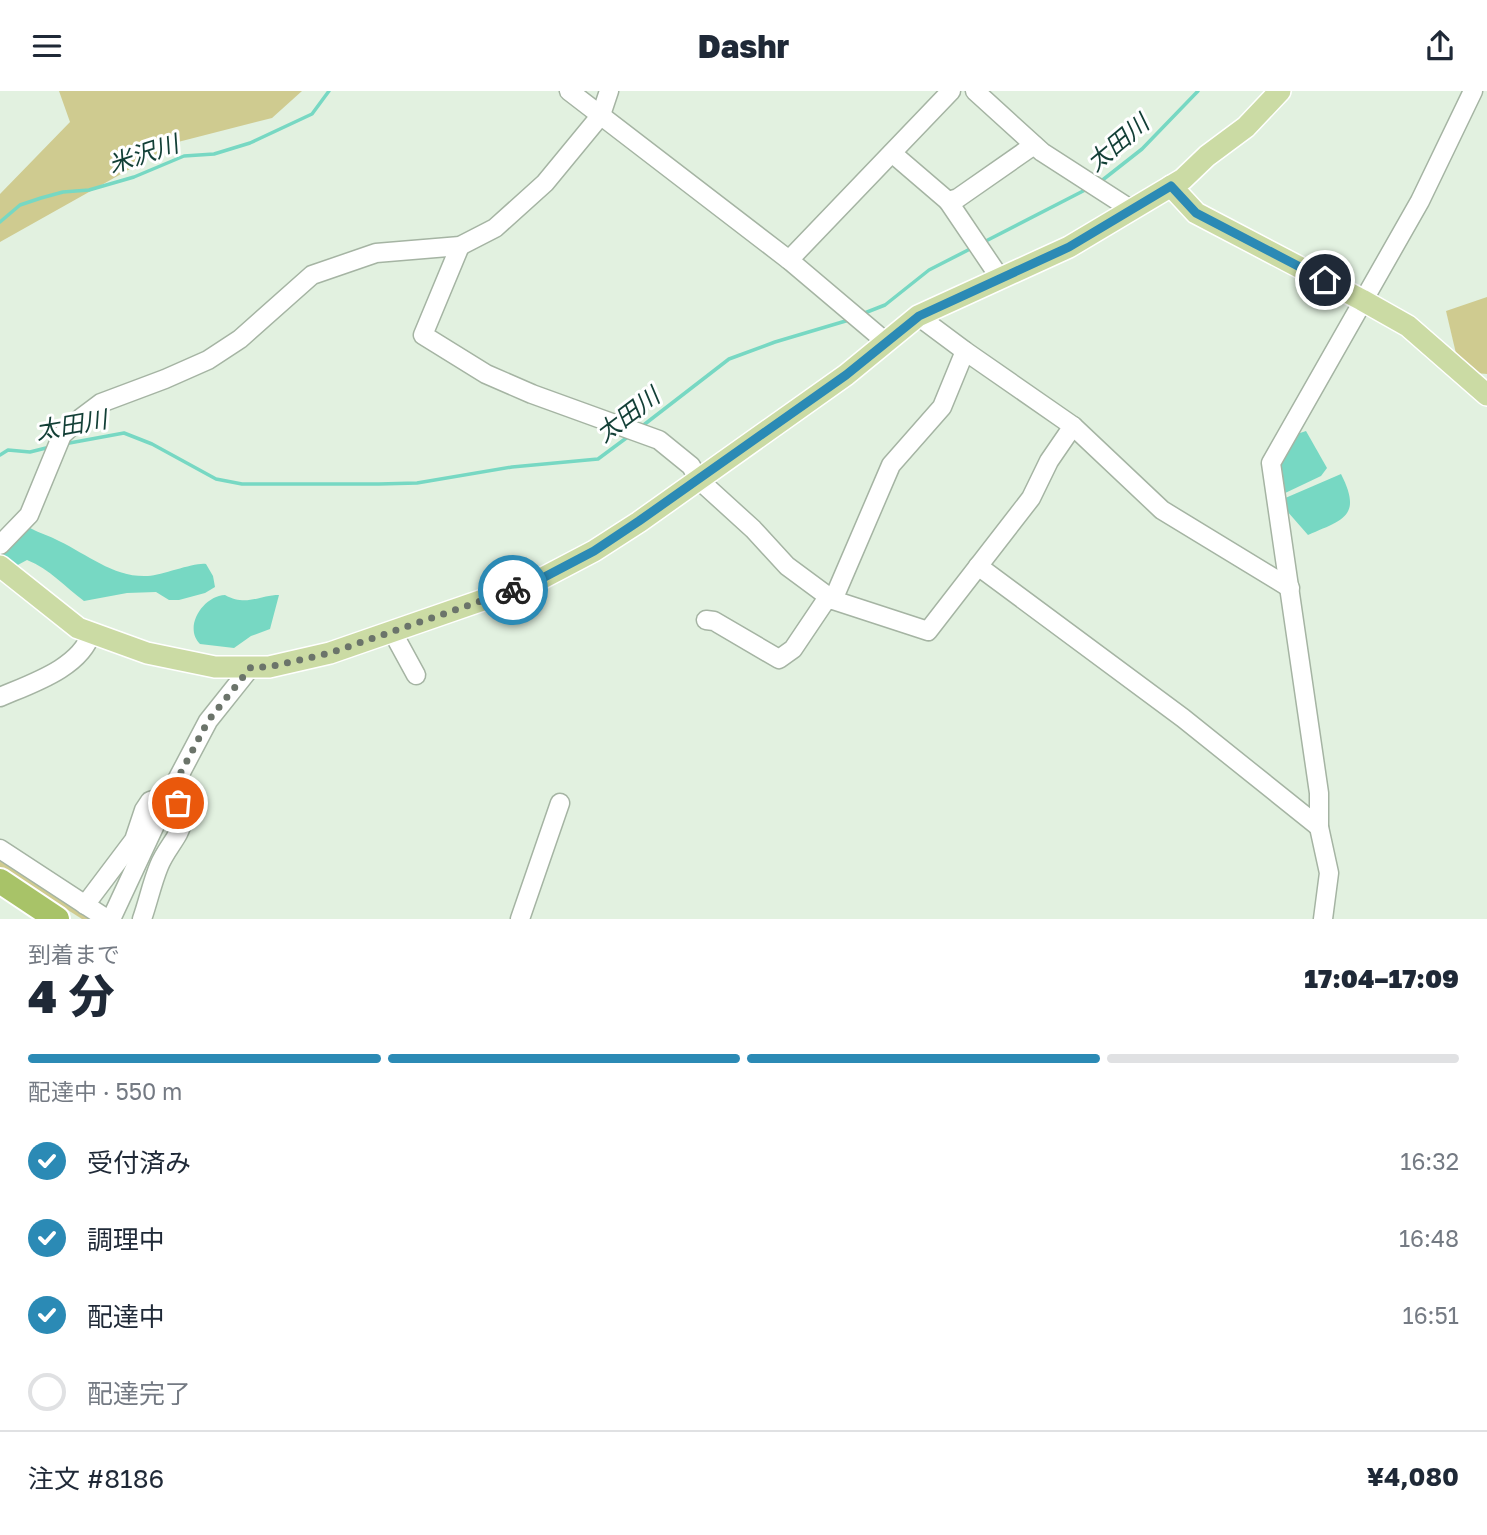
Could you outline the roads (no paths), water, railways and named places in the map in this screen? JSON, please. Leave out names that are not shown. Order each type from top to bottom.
[{"type":"highway","points":[[0,881],[57,919]]},
{"type":"highway","points":[[0,901],[31,919]]},
{"type":"main road","points":[[0,566],[78,628],[147,653],[215,667],[269,667],[330,653],[535,582],[594,551],[698,479],[846,375],[919,316],[1069,247],[1171,186],[1246,127],[1280,91]]},
{"type":"main road","points":[[1171,186],[1196,213],[1408,326],[1487,395]]},
{"type":"street","points":[[569,91],[789,260],[886,342]]},
{"type":"street","points":[[0,545],[29,515],[62,435],[101,403],[208,360],[240,339],[312,275],[376,253],[460,246],[495,228],[545,183],[601,114],[609,91]]},
{"type":"street","points":[[789,260],[951,91]]},
{"type":"street","points":[[975,91],[1034,145],[1132,210]]},
{"type":"street","points":[[1323,919],[1329,873],[1319,827],[1319,793],[1271,463],[1420,201],[1474,91]]},
{"type":"street","points":[[948,201],[958,198],[1034,145]]},
{"type":"street","points":[[892,153],[948,201],[1000,278]]},
{"type":"street","points":[[460,246],[423,335],[486,374],[659,440],[691,466],[698,479],[787,566],[831,599],[928,631],[1031,498],[1049,461],[1073,426]]},
{"type":"street","points":[[919,316],[1073,426],[1162,510],[1290,588]]},
{"type":"street","points":[[706,620],[714,621],[779,659],[793,649],[831,599],[891,465],[942,407],[965,351]]},
{"type":"street","points":[[978,566],[1183,718],[1319,827]]},
{"type":"street","points":[[392,631],[416,675]]},
{"type":"street","points":[[0,697],[60,669],[81,653],[91,633]]},
{"type":"street","points":[[0,849],[85,905],[110,917],[208,721],[251,667]]},
{"type":"street","points":[[85,905],[134,840],[144,810],[150,801],[169,795]]},
{"type":"street","points":[[142,919],[159,865],[182,828],[182,814],[178,803],[169,795]]},
{"type":"street","points":[[520,919],[560,803]]},
{"type":"water","points":[[1306,431],[1327,468],[1321,476],[1281,495],[1279,464],[1297,434]]},
{"type":"water","points":[[1341,474],[1350,500],[1349,508],[1339,520],[1308,535],[1287,511],[1283,499]]},
{"type":"water","points":[[30,528],[56,539],[102,565],[136,576],[206,564],[213,576],[215,587],[205,593],[179,600],[169,600],[156,592],[127,593],[84,601],[35,564],[27,560],[14,567],[0,553],[24,530]]},
{"type":"water","points":[[225,595],[246,600],[279,595],[270,629],[251,636],[234,648],[200,644],[194,629],[198,613],[209,601]]},
{"type":"waterway","name":"米沢川","points":[[0,222],[20,205],[41,198],[63,192],[89,190],[134,177],[184,156],[214,154],[250,143],[312,114],[329,91]]},
{"type":"waterway","name":"太田川","points":[[1100,182],[1142,149],[1198,91]]},
{"type":"waterway","name":"太田川","points":[[982,243],[1087,189]]},
{"type":"waterway","name":"太田川","points":[[862,314],[885,305],[929,270],[972,248]]},
{"type":"waterway","name":"太田川","points":[[641,427],[729,359],[849,320]]},
{"type":"waterway","name":"太田川","points":[[64,444],[124,433],[152,444],[216,479],[242,484],[379,484],[417,483],[512,467],[598,459],[629,436]]},
{"type":"waterway","name":"太田川","points":[[0,455],[8,450],[30,452],[50,447]]}]
